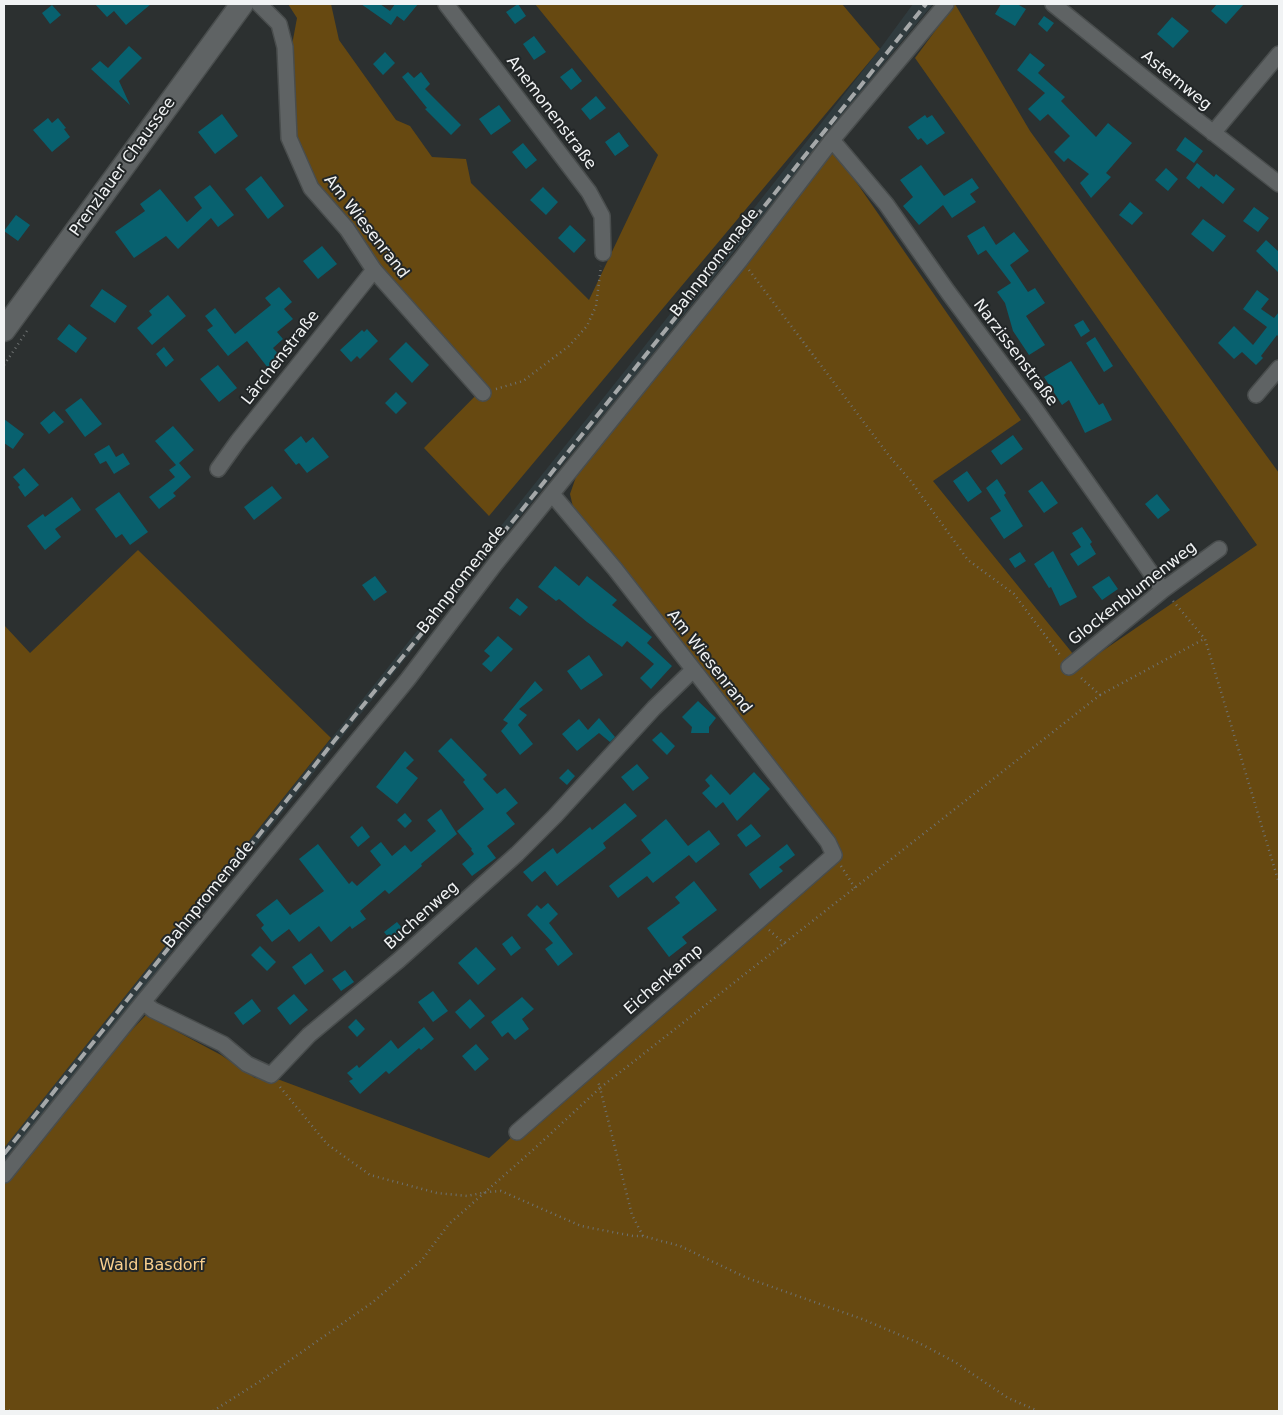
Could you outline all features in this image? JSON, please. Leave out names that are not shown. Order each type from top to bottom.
[{"type":"main road","name":"Prenzlauer Chaussee","points":[[4,330],[242,4]]},
{"type":"street","name":"Am Wiesenrand","points":[[259,4],[279,24],[285,47],[289,138],[311,188],[347,229],[374,270],[483,393]]},
{"type":"street","name":"Anemonenstraße","points":[[446,4],[589,192],[602,216],[603,252]]},
{"type":"street","name":"Bahnpromenade","points":[[4,1175],[143,1002],[408,680],[495,564],[741,259],[832,140],[946,4]]},
{"type":"street","name":"Asternweg","points":[[1053,4],[1279,184]]},
{"type":"street","points":[[1213,133],[1279,54]]},
{"type":"street","name":"Narzissenstraße","points":[[832,140],[886,204],[1164,590]]},
{"type":"street","name":"Lärchenstraße","points":[[218,469],[238,441],[374,270]]},
{"type":"street","points":[[1256,395],[1279,368]]},
{"type":"street","name":"Am Wiesenrand","points":[[552,494],[615,569],[828,842],[834,855]]},
{"type":"street","name":"Glockenblumenweg","points":[[1069,667],[1164,590],[1219,549]]},
{"type":"street","name":"Buchenweg","points":[[271,1075],[309,1035],[399,960],[517,854],[555,816],[654,708],[693,670]]},
{"type":"street","name":"Eichenkamp","points":[[517,1132],[834,855]]},
{"type":"street","points":[[143,1002],[153,1010],[223,1044],[247,1064],[271,1075]]},
{"type":"path","points":[[483,393],[523,381],[569,346],[587,326],[596,306],[603,252]]},
{"type":"path","points":[[741,259],[890,457],[910,480],[968,560],[1014,594],[1069,667],[1100,695]]},
{"type":"path","points":[[1164,590],[1204,639],[1279,883]]},
{"type":"path","points":[[213,1411],[262,1380],[373,1302],[422,1260],[450,1224],[600,1088],[1100,695],[1204,639]]},
{"type":"path","points":[[834,855],[855,888]]},
{"type":"path","points":[[758,921],[785,944]]},
{"type":"path","points":[[594,1064],[632,1215],[643,1236]]},
{"type":"path","points":[[271,1075],[327,1144],[370,1175],[437,1192],[467,1196],[501,1191],[581,1226],[633,1236],[643,1236],[680,1246],[747,1278],[862,1319],[919,1342],[955,1362],[1008,1398],[1038,1411]]},
{"type":"path","points":[[4,1409],[11,1411]]},
{"type":"shaded area","points":[[913,4],[933,4],[338,742],[127,1011],[4,1162],[4,1148],[628,367],[880,49]]},
{"type":"green space","points":[[288,4],[331,4],[339,40],[396,120],[410,126],[432,157],[466,159],[471,183],[589,300],[658,155],[535,4],[842,4],[880,49],[489,516],[424,448],[484,387],[380,265],[316,184],[294,136],[292,45],[297,18]]},
{"type":"green space","name":"Wald Basdorf","points":[[955,4],[1030,131],[1279,473],[1279,1411],[4,1411],[4,1183],[90,1074],[146,1015],[221,1055],[255,1078],[280,1080],[489,1158],[839,851],[573,507],[570,494],[577,474],[834,150],[1021,420],[933,481],[1082,665],[1257,545],[915,58]]},
{"type":"green space","points":[[138,550],[331,738],[4,1148],[4,625],[30,653]]},
{"type":"building","points":[[95,4],[151,4],[126,25],[114,11],[107,17]]},
{"type":"building","points":[[361,4],[380,4],[390,11],[395,4],[418,4],[404,21],[397,16],[391,25]]},
{"type":"building","points":[[518,4],[526,16],[515,24],[506,12]]},
{"type":"building","points":[[1001,4],[1017,4],[1026,9],[1015,26],[995,14]]},
{"type":"building","points":[[1217,4],[1244,4],[1226,24],[1211,11]]},
{"type":"building","points":[[52,5],[61,15],[50,24],[42,13]]},
{"type":"building","points":[[1044,16],[1054,23],[1047,32],[1038,24]]},
{"type":"building","points":[[1172,17],[1189,31],[1173,48],[1157,34]]},
{"type":"building","points":[[534,36],[546,52],[534,60],[523,44]]},
{"type":"building","points":[[129,46],[142,58],[119,81],[130,105],[91,69],[100,61],[108,68]]},
{"type":"building","points":[[385,52],[395,63],[383,75],[373,64]]},
{"type":"building","points":[[1030,53],[1045,65],[1038,73],[1065,97],[1061,101],[1096,137],[1108,123],[1132,143],[1106,173],[1111,177],[1091,198],[1080,183],[1089,174],[1068,158],[1064,162],[1054,152],[1070,136],[1048,114],[1040,121],[1028,109],[1045,93],[1017,70]]},
{"type":"building","points":[[572,68],[582,81],[571,90],[560,77]]},
{"type":"building","points":[[408,72],[414,78],[421,72],[430,84],[425,89],[461,125],[451,135],[425,109],[427,108],[402,77]]},
{"type":"building","points":[[596,96],[606,108],[590,120],[581,109]]},
{"type":"building","points":[[499,105],[511,121],[491,135],[479,119]]},
{"type":"building","points":[[222,114],[238,136],[215,154],[198,132]]},
{"type":"building","points":[[925,115],[927,118],[932,115],[945,133],[927,145],[921,138],[918,140],[908,127]]},
{"type":"building","points":[[48,118],[52,123],[58,118],[70,137],[52,152],[33,130]]},
{"type":"building","points":[[619,132],[629,146],[615,156],[605,142]]},
{"type":"building","points":[[1185,137],[1203,151],[1194,163],[1176,150]]},
{"type":"building","points":[[523,143],[537,160],[526,169],[512,152]]},
{"type":"building","points":[[1197,163],[1214,177],[1216,174],[1235,189],[1223,204],[1201,186],[1199,189],[1186,178]]},
{"type":"building","points":[[921,165],[944,196],[972,178],[979,188],[970,194],[976,202],[952,218],[943,205],[919,225],[903,206],[913,197],[900,180]]},
{"type":"building","points":[[1166,168],[1178,179],[1168,191],[1155,180]]},
{"type":"building","points":[[261,176],[284,206],[268,219],[245,189]]},
{"type":"building","points":[[210,185],[234,215],[218,227],[211,218],[178,249],[166,236],[134,258],[115,232],[145,211],[140,204],[160,189],[187,222],[202,208],[194,197]]},
{"type":"building","points":[[543,187],[558,202],[546,215],[530,200]]},
{"type":"building","points":[[1130,202],[1143,213],[1132,225],[1119,215]]},
{"type":"building","points":[[1254,207],[1269,218],[1258,232],[1243,221]]},
{"type":"building","points":[[16,215],[30,225],[18,241],[4,231]]},
{"type":"building","points":[[1203,219],[1226,236],[1213,252],[1191,234]]},
{"type":"building","points":[[570,225],[586,240],[574,253],[558,238]]},
{"type":"building","points":[[984,226],[996,245],[1014,232],[1029,251],[1010,265],[1028,292],[1035,288],[1045,303],[1026,316],[1045,345],[1029,355],[1013,331],[1005,303],[997,292],[1011,283],[986,250],[978,255],[967,236]]},
{"type":"building","points":[[1266,240],[1279,252],[1279,273],[1256,251]]},
{"type":"building","points":[[322,246],[337,264],[318,279],[303,261]]},
{"type":"building","points":[[279,287],[292,302],[284,309],[293,319],[277,332],[283,339],[273,348],[281,357],[268,368],[247,341],[228,356],[207,330],[213,326],[205,316],[215,308],[235,334],[271,305],[265,298]]},
{"type":"building","points":[[102,289],[127,306],[115,323],[90,306]]},
{"type":"building","points":[[1257,290],[1269,299],[1261,309],[1274,318],[1279,312],[1279,337],[1277,335],[1261,356],[1263,358],[1256,365],[1242,352],[1234,359],[1218,343],[1234,326],[1253,345],[1267,327],[1243,309]]},
{"type":"building","points":[[168,295],[186,316],[152,345],[137,328],[152,315],[149,311]]},
{"type":"building","points":[[1083,320],[1090,331],[1081,337],[1074,325]]},
{"type":"building","points":[[69,324],[87,338],[76,353],[57,339]]},
{"type":"building","points":[[367,329],[378,341],[360,359],[357,356],[351,362],[340,350],[362,330],[364,332]]},
{"type":"building","points":[[1095,337],[1113,366],[1104,372],[1086,343]]},
{"type":"building","points":[[406,342],[429,365],[412,383],[389,359]]},
{"type":"building","points":[[164,347],[174,360],[166,367],[156,354]]},
{"type":"building","points":[[1071,361],[1099,405],[1103,403],[1112,420],[1085,433],[1069,400],[1062,405],[1044,377]]},
{"type":"building","points":[[218,365],[237,388],[219,402],[200,379]]},
{"type":"building","points":[[396,392],[407,403],[396,414],[385,403]]},
{"type":"building","points":[[81,398],[102,424],[85,437],[65,410]]},
{"type":"building","points":[[54,411],[64,422],[49,434],[40,423]]},
{"type":"building","points":[[4,419],[24,434],[13,449],[4,443]]},
{"type":"building","points":[[173,426],[194,450],[179,463],[191,477],[173,493],[176,496],[159,509],[149,497],[175,477],[169,470],[176,465],[155,441]]},
{"type":"building","points":[[1013,435],[1023,449],[1001,465],[991,451]]},
{"type":"building","points":[[301,436],[306,443],[313,437],[329,457],[307,473],[299,463],[296,465],[284,450]]},
{"type":"building","points":[[109,445],[116,457],[123,453],[130,464],[114,474],[106,461],[100,464],[94,454]]},
{"type":"building","points":[[24,468],[39,485],[25,497],[18,487],[20,485],[13,477]]},
{"type":"building","points":[[967,471],[982,492],[968,502],[953,481]]},
{"type":"building","points":[[997,479],[1006,493],[1004,495],[1023,526],[1004,539],[990,518],[1001,511],[986,488]]},
{"type":"building","points":[[1042,481],[1058,503],[1044,513],[1028,491]]},
{"type":"building","points":[[272,486],[282,498],[254,520],[244,507]]},
{"type":"building","points":[[119,492],[148,532],[130,545],[122,534],[116,538],[95,509]]},
{"type":"building","points":[[1157,494],[1170,510],[1158,519],[1145,504]]},
{"type":"building","points":[[72,497],[81,510],[55,529],[61,537],[45,550],[27,526],[43,514],[45,517]]},
{"type":"building","points":[[1082,527],[1092,542],[1090,544],[1096,554],[1078,566],[1070,554],[1081,547],[1072,533]]},
{"type":"building","points":[[1053,551],[1077,597],[1060,606],[1051,587],[1049,588],[1034,564]]},
{"type":"building","points":[[1020,552],[1026,561],[1015,568],[1009,559]]},
{"type":"building","points":[[555,566],[579,586],[587,576],[617,600],[612,605],[652,637],[647,643],[672,666],[651,689],[640,678],[654,664],[627,641],[622,647],[559,599],[556,601],[538,587]]},
{"type":"building","points":[[375,576],[387,592],[374,601],[362,585]]},
{"type":"building","points":[[1109,576],[1118,589],[1102,600],[1092,587]]},
{"type":"building","points":[[517,598],[528,607],[520,616],[509,608]]},
{"type":"building","points":[[498,636],[513,649],[491,672],[482,664],[490,656],[484,651]]},
{"type":"building","points":[[589,655],[603,675],[581,690],[567,671]]},
{"type":"building","points":[[535,681],[543,690],[519,709],[527,715],[518,725],[533,744],[520,755],[501,731],[508,723],[503,720]]},
{"type":"building","points":[[698,701],[716,718],[709,727],[709,733],[691,733],[692,727],[682,717]]},
{"type":"building","points":[[599,718],[615,737],[610,742],[599,733],[577,751],[562,734],[579,719],[588,730]]},
{"type":"building","points":[[661,732],[675,746],[667,755],[652,740]]},
{"type":"building","points":[[451,738],[487,775],[483,779],[497,794],[505,788],[518,803],[506,813],[515,824],[487,846],[496,858],[472,876],[462,864],[474,854],[457,831],[484,809],[463,782],[465,780],[438,751]]},
{"type":"building","points":[[405,751],[414,760],[406,768],[418,778],[397,804],[376,787]]},
{"type":"building","points":[[637,764],[649,778],[633,791],[621,777]]},
{"type":"building","points":[[568,769],[575,776],[567,785],[559,778]]},
{"type":"building","points":[[754,772],[770,789],[737,821],[723,802],[716,808],[702,793],[710,786],[705,780],[711,774],[730,795]]},
{"type":"building","points":[[625,803],[637,816],[603,843],[606,848],[557,886],[545,871],[532,882],[523,872],[553,848],[557,854],[590,827],[592,830]]},
{"type":"building","points":[[441,809],[457,834],[389,894],[385,890],[360,911],[366,919],[352,929],[350,926],[331,942],[319,926],[299,942],[289,929],[272,942],[261,928],[264,925],[256,915],[277,899],[290,915],[324,891],[299,859],[318,844],[349,884],[352,881],[357,886],[381,865],[370,851],[381,842],[392,856],[405,845],[411,852],[436,831],[427,820]]},
{"type":"building","points":[[405,813],[412,821],[405,828],[397,820]]},
{"type":"building","points":[[666,819],[688,846],[709,830],[720,844],[696,863],[689,855],[653,883],[647,876],[618,898],[609,886],[651,853],[641,840]]},
{"type":"building","points":[[751,824],[761,836],[746,847],[737,835]]},
{"type":"building","points":[[362,826],[370,837],[358,847],[350,837]]},
{"type":"building","points":[[787,844],[795,855],[779,867],[783,871],[760,889],[749,874]]},
{"type":"building","points":[[694,881],[717,910],[682,937],[687,943],[669,957],[647,928],[680,903],[675,897]]},
{"type":"building","points":[[548,903],[558,914],[549,923],[573,954],[558,966],[545,949],[553,943],[527,915],[537,905],[541,909]]},
{"type":"building","points":[[397,922],[407,934],[394,944],[384,932]]},
{"type":"building","points":[[512,936],[521,948],[511,956],[502,944]]},
{"type":"building","points":[[260,946],[276,962],[267,971],[251,955]]},
{"type":"building","points":[[476,947],[496,969],[478,985],[458,963]]},
{"type":"building","points":[[311,953],[324,971],[305,985],[292,967]]},
{"type":"building","points":[[345,970],[354,982],[341,991],[332,979]]},
{"type":"building","points":[[433,991],[448,1011],[433,1022],[418,1002]]},
{"type":"building","points":[[294,994],[308,1010],[290,1025],[277,1008]]},
{"type":"building","points":[[522,997],[534,1009],[522,1019],[529,1029],[515,1040],[508,1032],[502,1037],[491,1022]]},
{"type":"building","points":[[252,999],[261,1011],[243,1025],[234,1013]]},
{"type":"building","points":[[470,999],[485,1016],[470,1029],[455,1012]]},
{"type":"building","points":[[356,1019],[365,1029],[357,1037],[348,1027]]},
{"type":"building","points":[[424,1027],[434,1039],[421,1050],[419,1048],[389,1074],[386,1071],[360,1094],[349,1081],[353,1079],[347,1073],[357,1065],[359,1068],[391,1040],[398,1049]]},
{"type":"building","points":[[476,1044],[489,1059],[475,1071],[462,1056]]},
{"type":"railway","points":[[4,1154],[926,4]]}]
